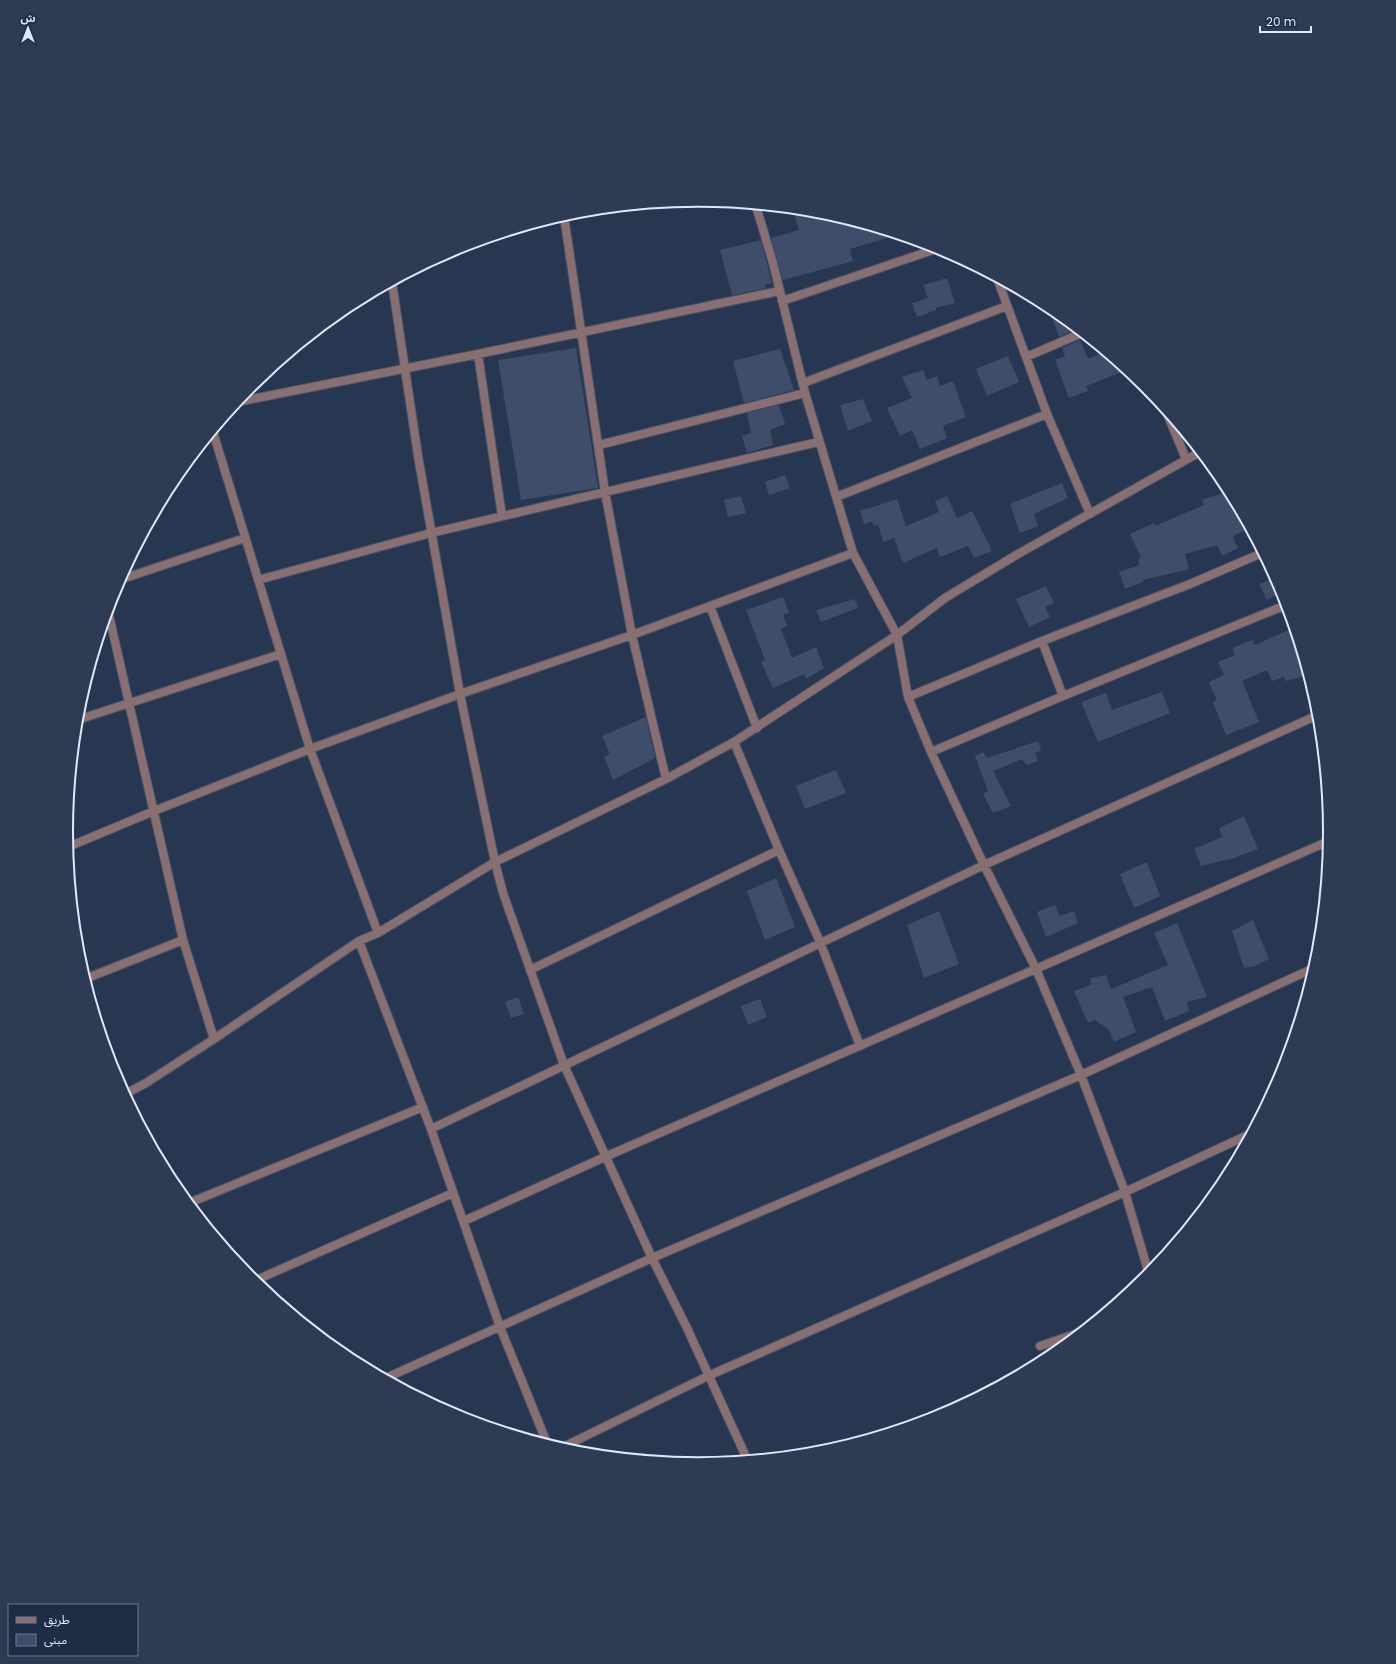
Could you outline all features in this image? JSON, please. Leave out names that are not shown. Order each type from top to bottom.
[{"type":"street","points":[[757,210],[818,442],[853,553],[897,634],[908,697],[931,752],[984,865],[1036,969],[1081,1075],[1125,1192],[1147,1267]]},
{"type":"street","points":[[565,222],[580,333],[599,445],[605,492],[632,635],[666,779]]},
{"type":"street","points":[[782,301],[928,252]]},
{"type":"street","points":[[1000,285],[1047,414],[1090,514]]},
{"type":"street","points":[[393,287],[431,533],[460,694],[495,862],[503,893],[564,1065],[607,1156],[652,1258],[745,1455]]},
{"type":"street","points":[[247,400],[405,369],[779,291]]},
{"type":"street","points":[[802,384],[1007,306]]},
{"type":"street","points":[[1026,356],[1077,335]]},
{"type":"street","points":[[478,354],[502,516]]},
{"type":"street","points":[[599,445],[805,393]]},
{"type":"street","points":[[836,498],[1047,414]]},
{"type":"street","points":[[1172,424],[1186,459]]},
{"type":"street","points":[[214,437],[310,748],[378,933]]},
{"type":"street","points":[[258,580],[431,533],[818,442]]},
{"type":"street","points":[[130,1091],[146,1083],[214,1039],[359,941],[378,933],[495,862],[666,779],[734,742],[897,634],[945,598],[1018,554],[1196,454]]},
{"type":"street","points":[[128,577],[245,538]]},
{"type":"street","points":[[73,845],[310,748],[460,694],[632,635],[853,553]]},
{"type":"street","points":[[908,697],[1042,641],[1190,584],[1258,555]]},
{"type":"street","points":[[710,606],[757,728]]},
{"type":"street","points":[[931,752],[1063,696],[1281,607]]},
{"type":"street","points":[[110,620],[128,704],[183,940],[214,1039]]},
{"type":"street","points":[[1042,641],[1063,696]]},
{"type":"street","points":[[84,718],[281,654]]},
{"type":"street","points":[[431,1128],[984,865],[1312,717]]},
{"type":"street","points":[[734,742],[778,850],[820,942],[860,1046]]},
{"type":"street","points":[[464,1221],[607,1156],[1323,844]]},
{"type":"street","points":[[530,970],[778,850]]},
{"type":"street","points":[[90,977],[183,940]]},
{"type":"street","points":[[359,941],[431,1128],[500,1326],[545,1438]]},
{"type":"street","points":[[390,1376],[652,1258],[1081,1075],[1307,971]]},
{"type":"street","points":[[195,1202],[423,1107]]},
{"type":"street","points":[[570,1444],[708,1376],[1125,1192],[1243,1137]]},
{"type":"street","points":[[260,1278],[453,1193]]},
{"type":"street","points":[[1040,1346],[1065,1337]]},
{"type":"building","points":[[795,215],[860,228],[890,237],[850,249],[853,261],[783,280],[771,238],[799,230]]},
{"type":"building","points":[[761,240],[772,283],[765,285],[766,288],[732,295],[720,250]]},
{"type":"building","points":[[947,278],[955,303],[936,308],[936,310],[917,317],[912,303],[928,298],[923,285]]},
{"type":"building","points":[[1052,317],[1072,331],[1059,337]]},
{"type":"building","points":[[1080,340],[1088,359],[1100,354],[1121,372],[1086,386],[1088,391],[1069,398],[1055,360],[1065,356],[1062,348]]},
{"type":"building","points":[[576,348],[598,488],[521,500],[498,360]]},
{"type":"building","points":[[780,349],[794,390],[744,403],[733,361]]},
{"type":"building","points":[[1008,356],[1019,382],[987,396],[976,369]]},
{"type":"building","points":[[923,370],[927,380],[937,376],[940,386],[953,381],[966,417],[943,426],[947,438],[920,449],[912,430],[900,436],[887,408],[912,398],[902,377]]},
{"type":"building","points":[[863,399],[872,421],[848,431],[840,405]]},
{"type":"building","points":[[779,405],[785,424],[770,430],[773,445],[747,453],[742,436],[751,433],[747,413]]},
{"type":"building","points":[[785,475],[790,488],[769,495],[765,482]]},
{"type":"building","points":[[1062,483],[1068,498],[1034,514],[1038,526],[1020,533],[1010,504]]},
{"type":"building","points":[[1223,493],[1245,531],[1234,535],[1233,538],[1238,548],[1222,556],[1217,545],[1185,554],[1189,569],[1143,580],[1143,582],[1125,589],[1119,572],[1140,565],[1138,559],[1141,558],[1130,534],[1154,523],[1155,526],[1204,505],[1202,500]]},
{"type":"building","points":[[741,496],[746,513],[728,517],[724,500]]},
{"type":"building","points":[[947,496],[957,518],[972,511],[992,551],[974,558],[968,546],[940,557],[937,548],[903,563],[894,538],[883,542],[878,524],[874,526],[872,521],[864,524],[860,511],[897,499],[906,526],[939,512],[935,501]]},
{"type":"building","points":[[1269,580],[1276,596],[1267,600],[1259,584]]},
{"type":"building","points":[[1046,586],[1054,603],[1045,607],[1050,617],[1029,627],[1016,599]]},
{"type":"building","points":[[783,597],[789,613],[783,615],[787,626],[781,629],[792,658],[816,647],[824,668],[806,679],[804,674],[773,688],[761,662],[765,660],[746,610]]},
{"type":"building","points":[[855,599],[858,608],[821,622],[816,610]]},
{"type":"building","points":[[1289,630],[1303,676],[1285,681],[1284,677],[1272,681],[1267,670],[1242,681],[1259,722],[1226,735],[1213,702],[1217,700],[1209,682],[1224,675],[1218,662],[1235,655],[1232,648],[1252,640],[1255,645]]},
{"type":"building","points":[[1162,692],[1170,713],[1098,742],[1081,702],[1106,693],[1112,710]]},
{"type":"building","points":[[646,717],[655,758],[613,780],[604,757],[610,754],[602,736]]},
{"type":"building","points":[[1038,741],[1041,751],[1035,753],[1038,761],[1027,765],[1022,759],[993,771],[1011,806],[993,813],[983,794],[988,791],[975,756],[983,752],[987,758]]},
{"type":"building","points":[[836,770],[846,793],[805,809],[796,786]]},
{"type":"building","points":[[1244,816],[1258,849],[1234,858],[1201,866],[1194,849],[1222,837],[1219,828]]},
{"type":"building","points":[[1147,862],[1160,896],[1134,908],[1120,874]]},
{"type":"building","points":[[776,878],[795,927],[765,940],[747,891]]},
{"type":"building","points":[[1055,905],[1060,916],[1074,911],[1078,923],[1046,937],[1037,912]]},
{"type":"building","points":[[939,911],[959,964],[924,978],[907,925]]},
{"type":"building","points":[[1253,920],[1269,959],[1255,966],[1244,968],[1232,931]]},
{"type":"building","points":[[1177,923],[1207,997],[1187,1002],[1189,1011],[1165,1021],[1152,987],[1123,997],[1136,1032],[1114,1042],[1109,1030],[1095,1020],[1088,1023],[1074,991],[1091,985],[1090,978],[1106,975],[1111,989],[1168,965],[1154,933]]},
{"type":"building","points":[[518,997],[524,1014],[511,1018],[505,1002]]},
{"type":"building","points":[[760,999],[767,1017],[748,1025],[741,1006]]}]
